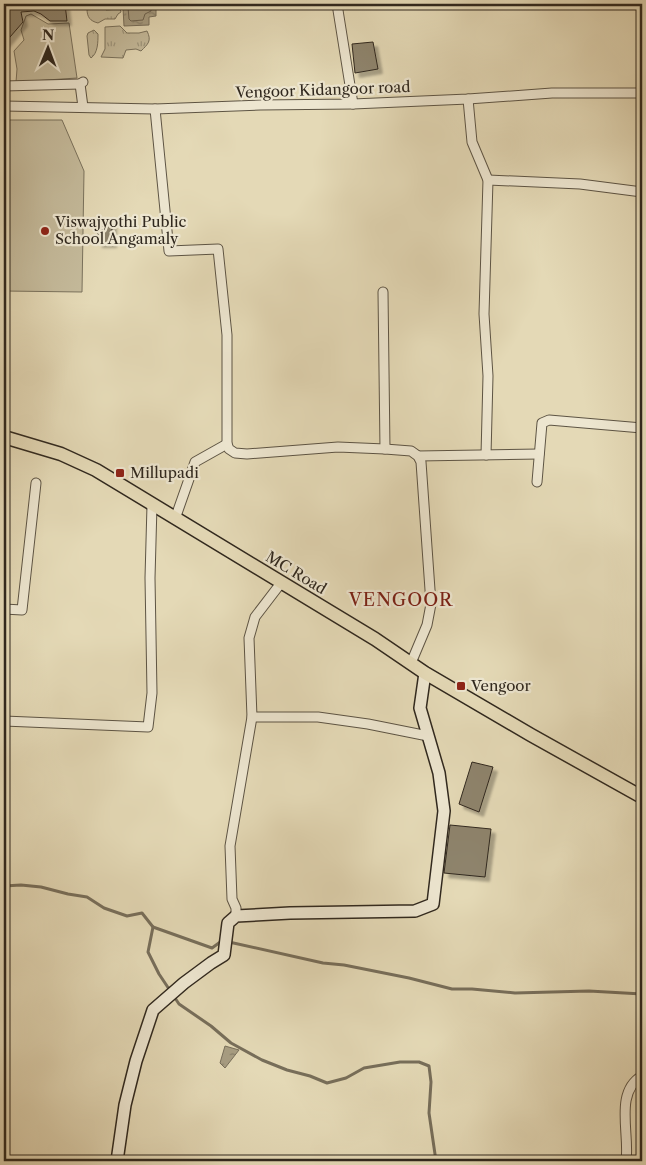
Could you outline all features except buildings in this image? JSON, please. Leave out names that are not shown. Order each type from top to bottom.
[{"type":"main road","name":"MC Road","points":[[4,437],[61,454],[130,490],[152,506],[281,583],[425,673],[531,735],[642,796]]},
{"type":"street","points":[[337,4],[352,104]]},
{"type":"street","points":[[4,86],[82,83],[82,107]]},
{"type":"street","name":"Vengoor Kidangoor road","points":[[4,106],[155,109],[352,104],[552,93],[642,93]]},
{"type":"street","points":[[468,99],[472,142],[488,180],[484,314],[488,376],[486,455]]},
{"type":"street","points":[[155,109],[169,251],[218,249],[226,335],[227,444],[229,449],[235,453],[247,454],[338,447],[385,449],[411,451],[418,456],[421,462],[431,604],[427,624],[411,663]]},
{"type":"street","points":[[488,180],[580,184],[642,192]]},
{"type":"street","points":[[383,292],[385,449]]},
{"type":"street","points":[[537,482],[542,423],[549,420],[642,428]]},
{"type":"street","points":[[175,519],[195,462],[227,444]]},
{"type":"street","points":[[418,456],[539,454]]},
{"type":"street","points":[[4,609],[22,610],[36,483]]},
{"type":"street","points":[[4,721],[148,727],[152,693],[150,578],[152,506]]},
{"type":"street","points":[[236,916],[236,908],[232,899],[230,846],[252,717],[249,638],[255,617],[281,583]]},
{"type":"street","points":[[117,1161],[125,1105],[136,1061],[153,1010],[198,973],[224,955],[228,923],[236,916],[415,911],[433,904],[444,811],[439,773],[420,708],[425,673]]},
{"type":"street","points":[[252,717],[318,717],[368,724],[428,736]]},
{"type":"street","points":[[626,1161],[626,1099],[631,1084],[642,1076]]},
{"type":"green space","points":[[94,6],[105,6],[106,10],[120,9],[121,12],[115,19],[105,19],[98,23],[91,20],[88,14],[87,9]]},
{"type":"green space","points":[[31,14],[48,24],[69,23],[77,78],[16,82],[17,69],[14,51],[24,40],[21,30],[26,16]]},
{"type":"green space","points":[[120,26],[127,33],[147,31],[149,40],[147,44],[141,51],[136,49],[126,50],[123,58],[101,57],[105,49],[105,27]]},
{"type":"green space","points":[[94,30],[98,34],[98,44],[91,58],[87,36],[88,33]]},
{"type":"green space","name":"Viswajyothi Public School Angamaly","points":[[4,120],[62,120],[84,171],[82,292],[4,291],[4,199],[6,198]]},
{"type":"water","points":[[106,4],[156,4],[156,16],[149,17],[149,25],[124,26],[123,8],[107,9]]},
{"type":"water","points":[[225,1046],[239,1050],[225,1068],[220,1063]]},
{"type":"waterway","points":[[4,886],[41,887],[87,897],[104,908],[127,916],[142,913],[153,927],[148,952],[159,974],[179,1004],[211,1026],[231,1043],[262,1060],[327,1083],[346,1078],[364,1068],[400,1062],[419,1062],[429,1066],[431,1082],[429,1113],[436,1161]]},
{"type":"waterway","points":[[153,927],[212,948],[223,940]]},
{"type":"waterway","points":[[229,942],[323,963],[344,965],[409,978],[452,989],[515,993],[589,991],[642,994]]},
{"type":"place","name":"Viswajyothi Public School Angamaly","points":[[45,231]]},
{"type":"place","name":"Millupadi","points":[[120,473]]},
{"type":"place","name":"Vengoor","points":[[461,686]]},
{"type":"district","name":"VENGOOR","points":[[401,600]]}]
